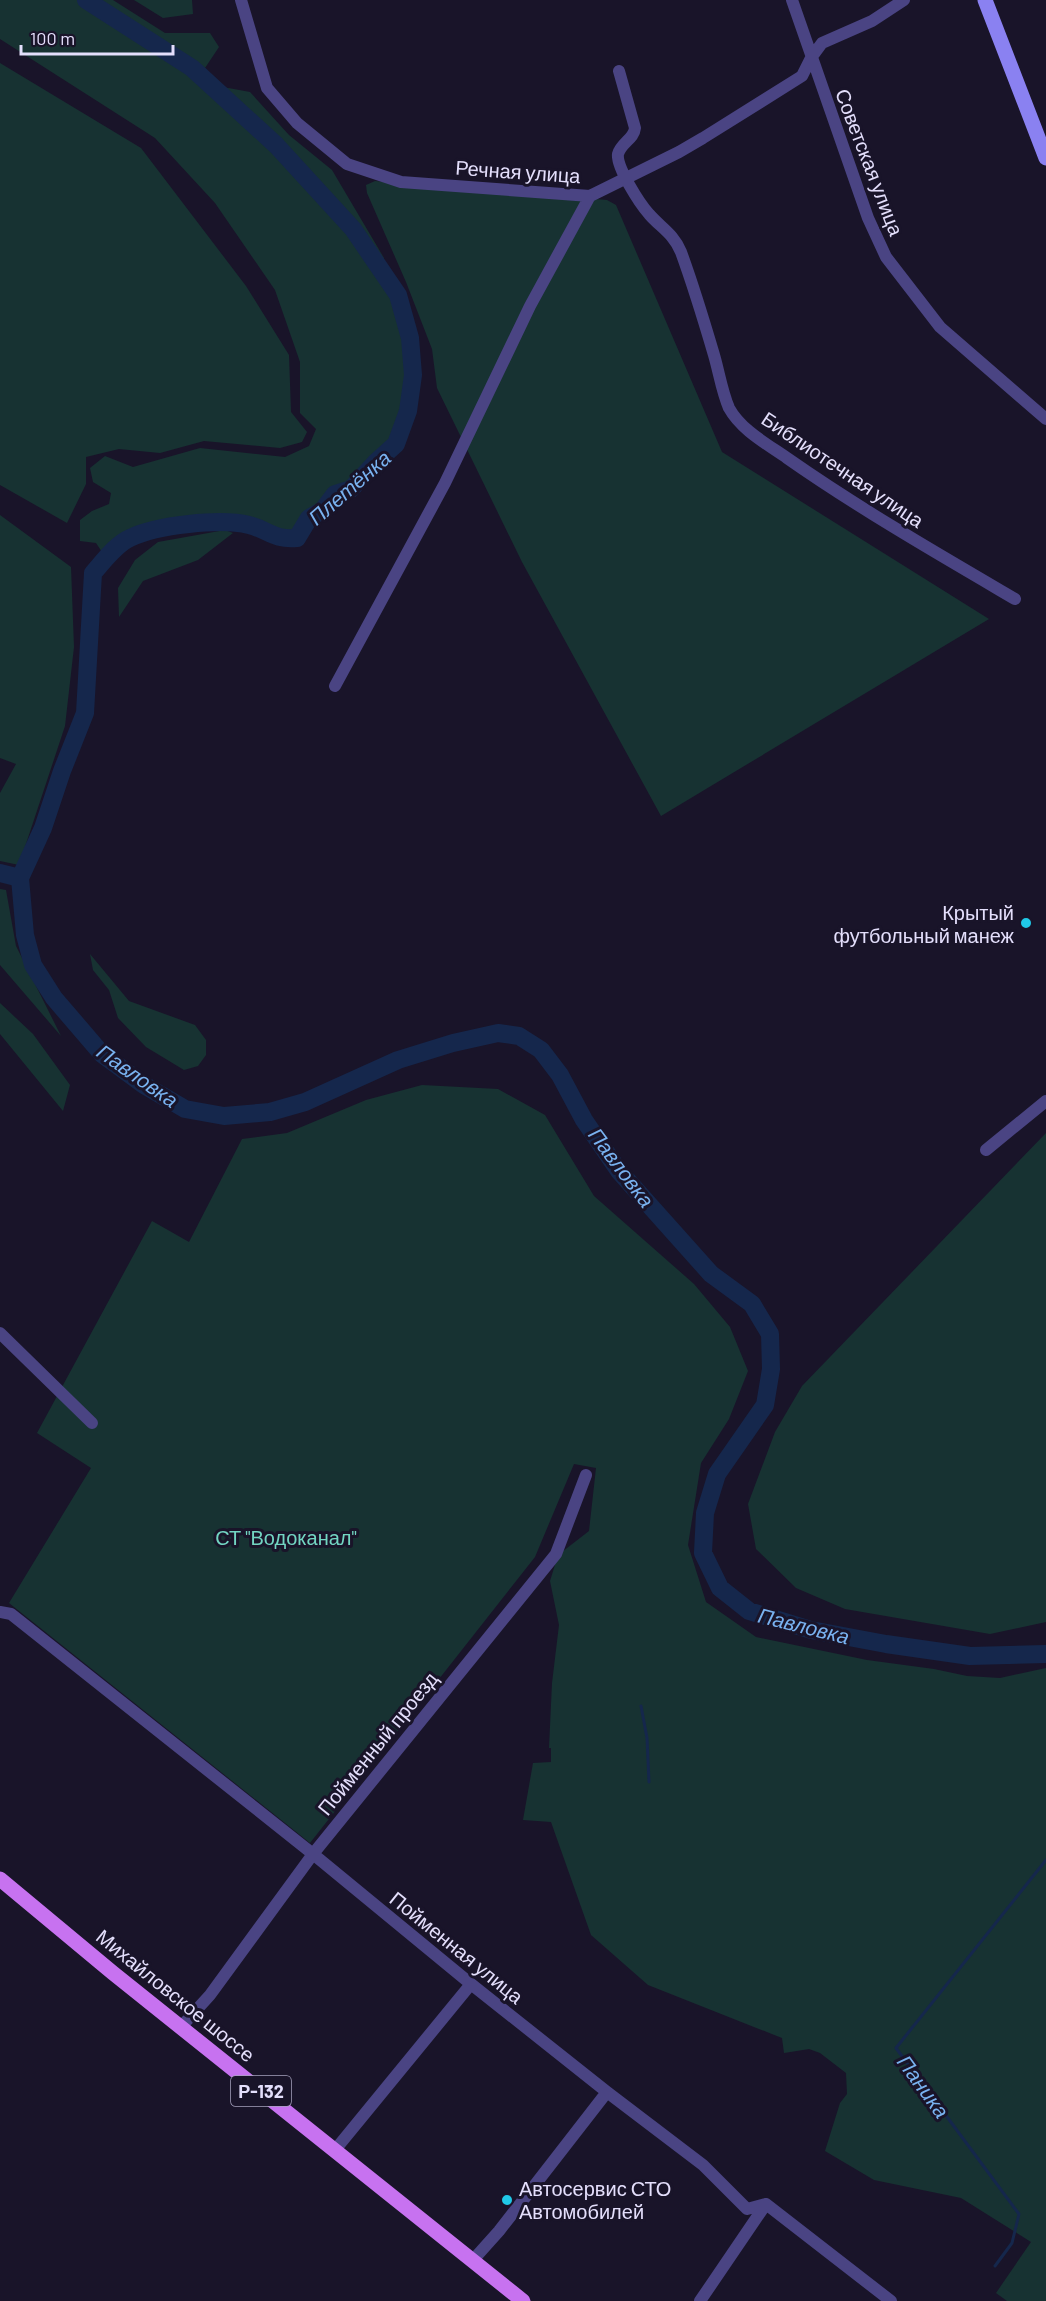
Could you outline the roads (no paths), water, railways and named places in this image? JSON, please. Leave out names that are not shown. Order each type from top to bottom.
[{"type":"main road","name":"Михайловское шоссе","points":[[0,1879],[523,2301]]},
{"type":"street","name":"Речная улица","points":[[241,0],[267,88],[297,123],[347,164],[401,182],[590,196],[679,152],[802,76],[811,58],[822,44],[872,21],[904,0]]},
{"type":"street","name":"Советская улица","points":[[792,0],[868,218],[886,257],[940,327],[1046,419]]},
{"type":"street","points":[[986,0],[1046,158]]},
{"type":"street","name":"Библиотечная улица","points":[[619,70],[635,133],[618,155],[626,178],[648,214],[670,233],[680,249],[729,407],[740,422],[810,474],[916,541],[1015,599]]},
{"type":"street","points":[[335,686],[446,483],[530,306],[590,196]]},
{"type":"street","points":[[986,1150],[1046,1101]]},
{"type":"street","points":[[0,1333],[92,1423]]},
{"type":"street","name":"Пойменный проезд","points":[[181,2027],[210,1995],[313,1854],[556,1554],[586,1475]]},
{"type":"street","name":"Пойменная улица","points":[[0,1612],[11,1614],[313,1854],[471,1984],[703,2165],[747,2209],[766,2204]]},
{"type":"street","points":[[335,2150],[471,1984]]},
{"type":"street","points":[[472,2260],[499,2231],[607,2092]]},
{"type":"street","points":[[700,2301],[766,2204],[891,2301]]},
{"type":"waterway","name":"Павловка","points":[[86,0],[192,68],[276,145],[353,229],[398,295],[410,338],[413,375],[408,411],[396,444],[351,489],[335,494],[323,510],[309,518],[297,538],[282,538],[256,527],[237,523],[172,526],[141,533],[125,541],[93,573],[85,713],[43,828],[20,878],[25,935],[33,965],[54,998],[102,1054],[144,1085],[185,1109],[224,1116],[270,1112],[305,1102],[398,1060],[453,1043],[498,1033],[519,1036],[541,1050],[560,1075],[584,1120],[619,1171],[711,1274],[752,1304],[770,1334],[771,1369],[765,1405],[717,1474],[705,1513],[703,1553],[720,1588],[749,1611],[811,1630],[970,1656],[1046,1654]]},
{"type":"waterway","name":"Павловка","points":[[0,873],[20,878]]},
{"type":"waterway","points":[[641,1706],[647,1738],[649,1782]]},
{"type":"waterway","name":"Паника","points":[[995,2266],[1012,2243],[1019,2214],[896,2048],[1046,1860]]},
{"type":"place","name":"Крытый футбольный манеж","points":[[1026,923]]},
{"type":"place","name":"Автосервис СТО Автомобилей","points":[[507,2200]]},
{"type":"water label","name":"Плетёнка","points":[[349,487]]},
{"type":"park label","name":"СТ \"Водоканал\"","points":[[286,1537]]}]
